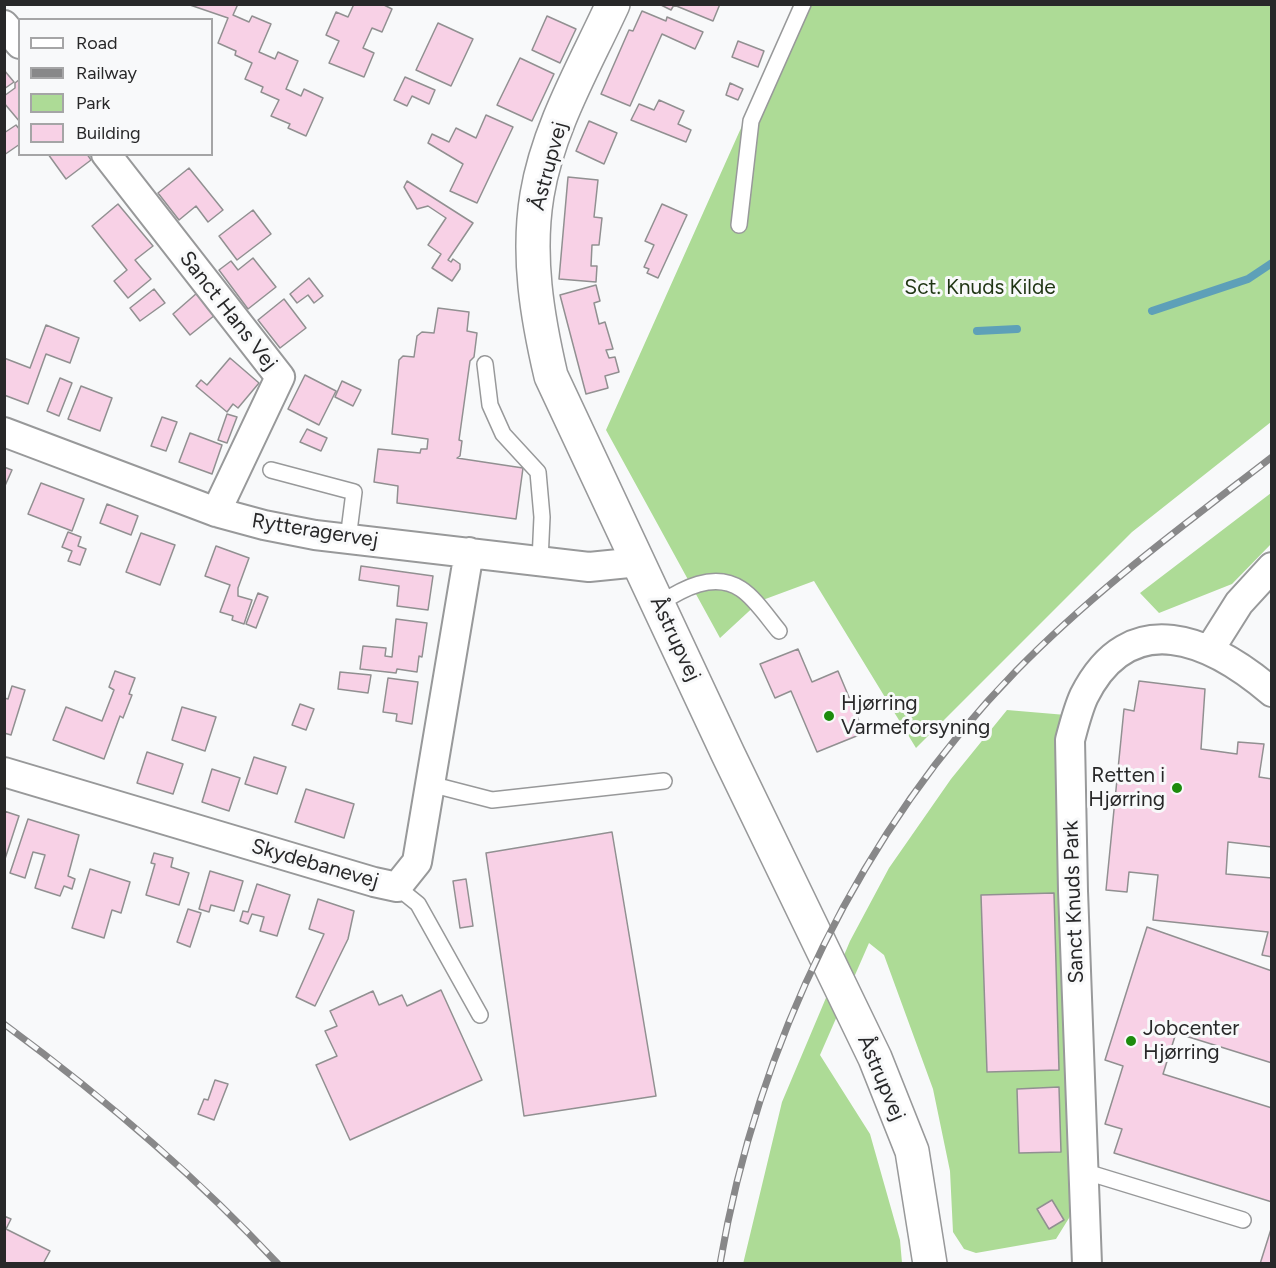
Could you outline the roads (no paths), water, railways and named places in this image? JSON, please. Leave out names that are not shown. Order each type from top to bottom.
[{"type":"street","name":"Åstrupvej","points":[[613,4],[554,133],[537,194],[532,244],[536,311],[551,376],[728,754],[875,1058],[912,1150],[930,1263]]},
{"type":"street","points":[[4,25],[18,42]]},
{"type":"street","name":"Sanct Hans Vej","points":[[108,156],[280,378],[216,512]]},
{"type":"street","name":"Rytteragervej","points":[[4,432],[216,512],[274,527],[348,539],[589,567],[639,562]]},
{"type":"street","name":"Skydebanevej","points":[[4,772],[397,887],[417,862],[469,552]]},
{"type":"street","points":[[1210,650],[1239,603],[1272,567]]},
{"type":"street","name":"Sanct Knuds Park","points":[[1087,1263],[1070,740],[1084,696],[1106,662],[1141,640],[1172,639],[1210,650],[1245,669],[1272,692]]},
{"type":"lane","points":[[739,225],[751,121],[803,4]]},
{"type":"lane","points":[[485,364],[490,405],[503,434],[538,472],[542,518],[540,561]]},
{"type":"lane","points":[[271,470],[354,492],[348,539]]},
{"type":"lane","points":[[659,604],[683,588],[721,581],[742,589],[779,631]]},
{"type":"lane","points":[[430,784],[492,800],[664,781]]},
{"type":"lane","points":[[397,887],[418,904],[480,1015]]},
{"type":"lane","points":[[1083,1171],[1243,1220]]},
{"type":"waterway","points":[[1152,311],[1248,279],[1272,263]]},
{"type":"waterway","points":[[977,331],[1017,329]]},
{"type":"railway","points":[[720,1264],[737,1182],[760,1101],[789,1022],[824,945],[864,871],[910,800],[960,733],[1016,671],[1046,642],[1140,559],[1272,457]]},
{"type":"railway","points":[[4,1024],[147,1138],[214,1199],[278,1264]]},
{"type":"place","name":"Hjørring Varmeforsyning","points":[[829,716]]},
{"type":"place","name":"Retten i Hjørring","points":[[1177,788]]},
{"type":"place","name":"Jobcenter Hjørring","points":[[1131,1041]]},
{"type":"park label","name":"Sct. Knuds Kilde","points":[[980,288]]}]
